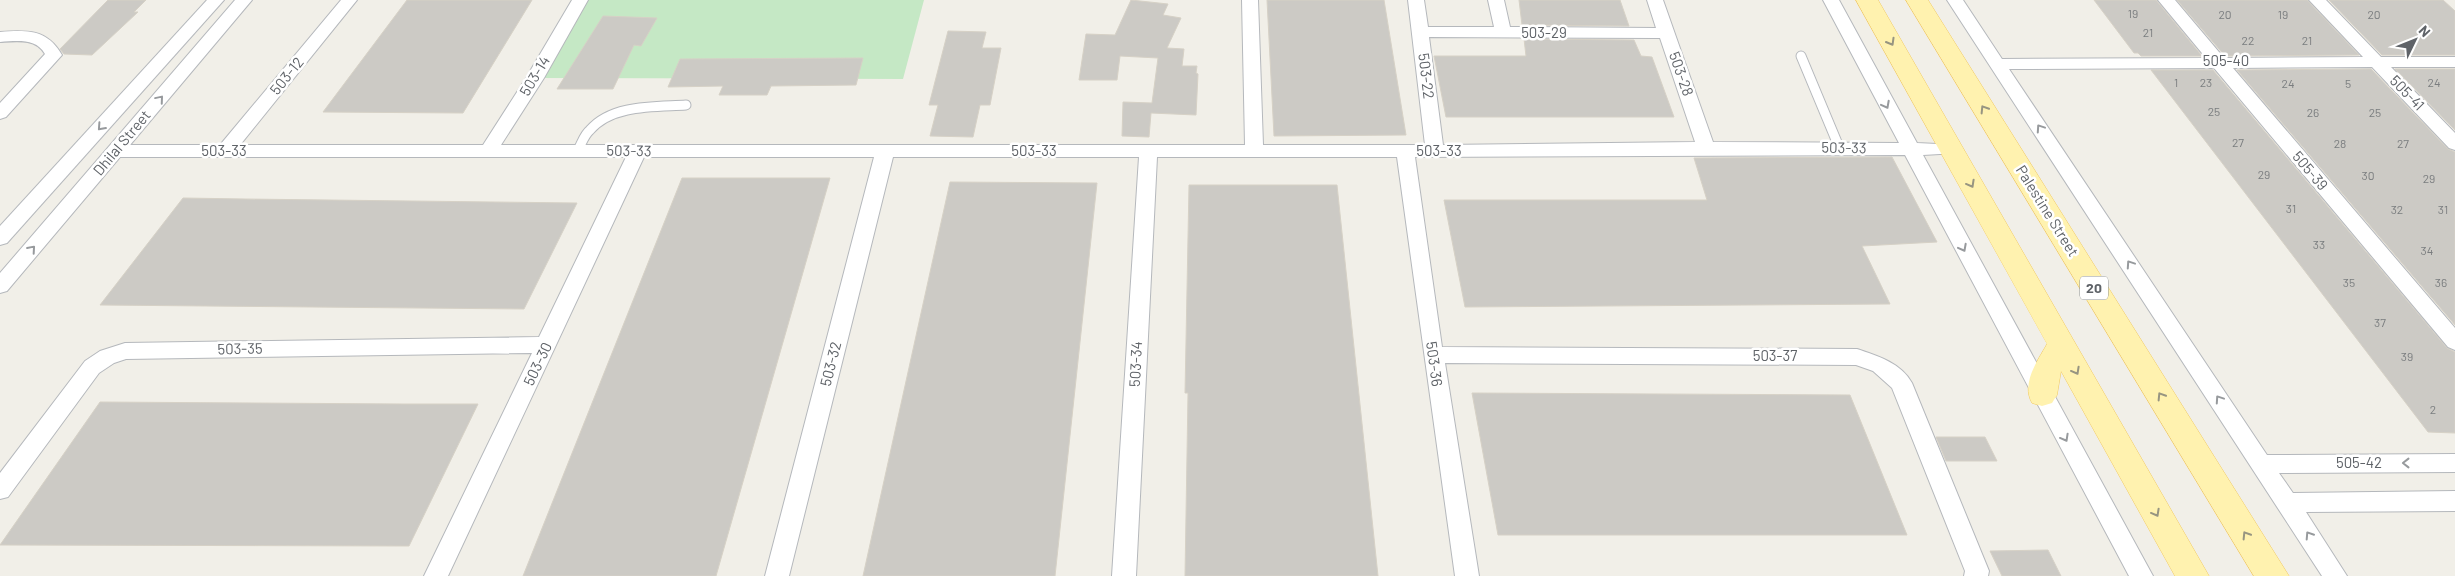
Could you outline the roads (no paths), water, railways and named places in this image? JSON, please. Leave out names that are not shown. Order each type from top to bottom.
[{"type":"main road","points":[[1867,0],[2192,576]]},
{"type":"main road","name":"Palestine Street","points":[[1917,0],[2272,576]]},
{"type":"main road","points":[[2042,395],[2045,374],[2061,344]]},
{"type":"street","name":"Dhilal Street","points":[[0,238],[216,0]]},
{"type":"street","name":"Dhilal Street","points":[[0,286],[244,0]]},
{"type":"street","name":"503-12","points":[[225,151],[349,0]]},
{"type":"street","name":"503-14","points":[[488,151],[535,78],[580,0]]},
{"type":"street","points":[[1250,0],[1254,151]]},
{"type":"street","name":"503-22","points":[[1416,0],[1436,151]]},
{"type":"street","points":[[1496,0],[1503,33]]},
{"type":"street","name":"503-28","points":[[1655,0],[1706,148]]},
{"type":"street","points":[[1831,0],[2141,576]]},
{"type":"street","points":[[1955,0],[2335,576]]},
{"type":"street","name":"505-39","points":[[2166,0],[2455,342]]},
{"type":"street","name":"505-41","points":[[2317,0],[2455,144]]},
{"type":"street","name":"503-29","points":[[1421,32],[1667,34]]},
{"type":"street","points":[[0,37],[25,35],[37,38],[46,42],[54,55],[0,113]]},
{"type":"street","points":[[178,42],[209,41]]},
{"type":"street","name":"505-40","points":[[1997,64],[2217,61],[2455,62]]},
{"type":"street","name":"503-33","points":[[116,151],[1436,151],[1838,147],[1951,149]]},
{"type":"street","name":"503-30","points":[[436,576],[638,151]]},
{"type":"street","name":"503-32","points":[[777,576],[885,151]]},
{"type":"street","name":"503-34","points":[[1124,576],[1148,151]]},
{"type":"street","name":"503-36","points":[[1405,151],[1433,355],[1467,576]]},
{"type":"street","name":"503-35","points":[[0,490],[92,367],[107,357],[125,351],[546,346]]},
{"type":"street","name":"503-37","points":[[1433,355],[1856,357],[1880,365],[1901,383],[1977,571],[1976,576]]},
{"type":"street","name":"505-42","points":[[2262,464],[2455,463]]},
{"type":"street","points":[[2288,503],[2455,501]]},
{"type":"lane","points":[[1800,56],[1838,147]]},
{"type":"lane","points":[[578,150],[591,127],[610,116],[635,108],[686,105]]}]
